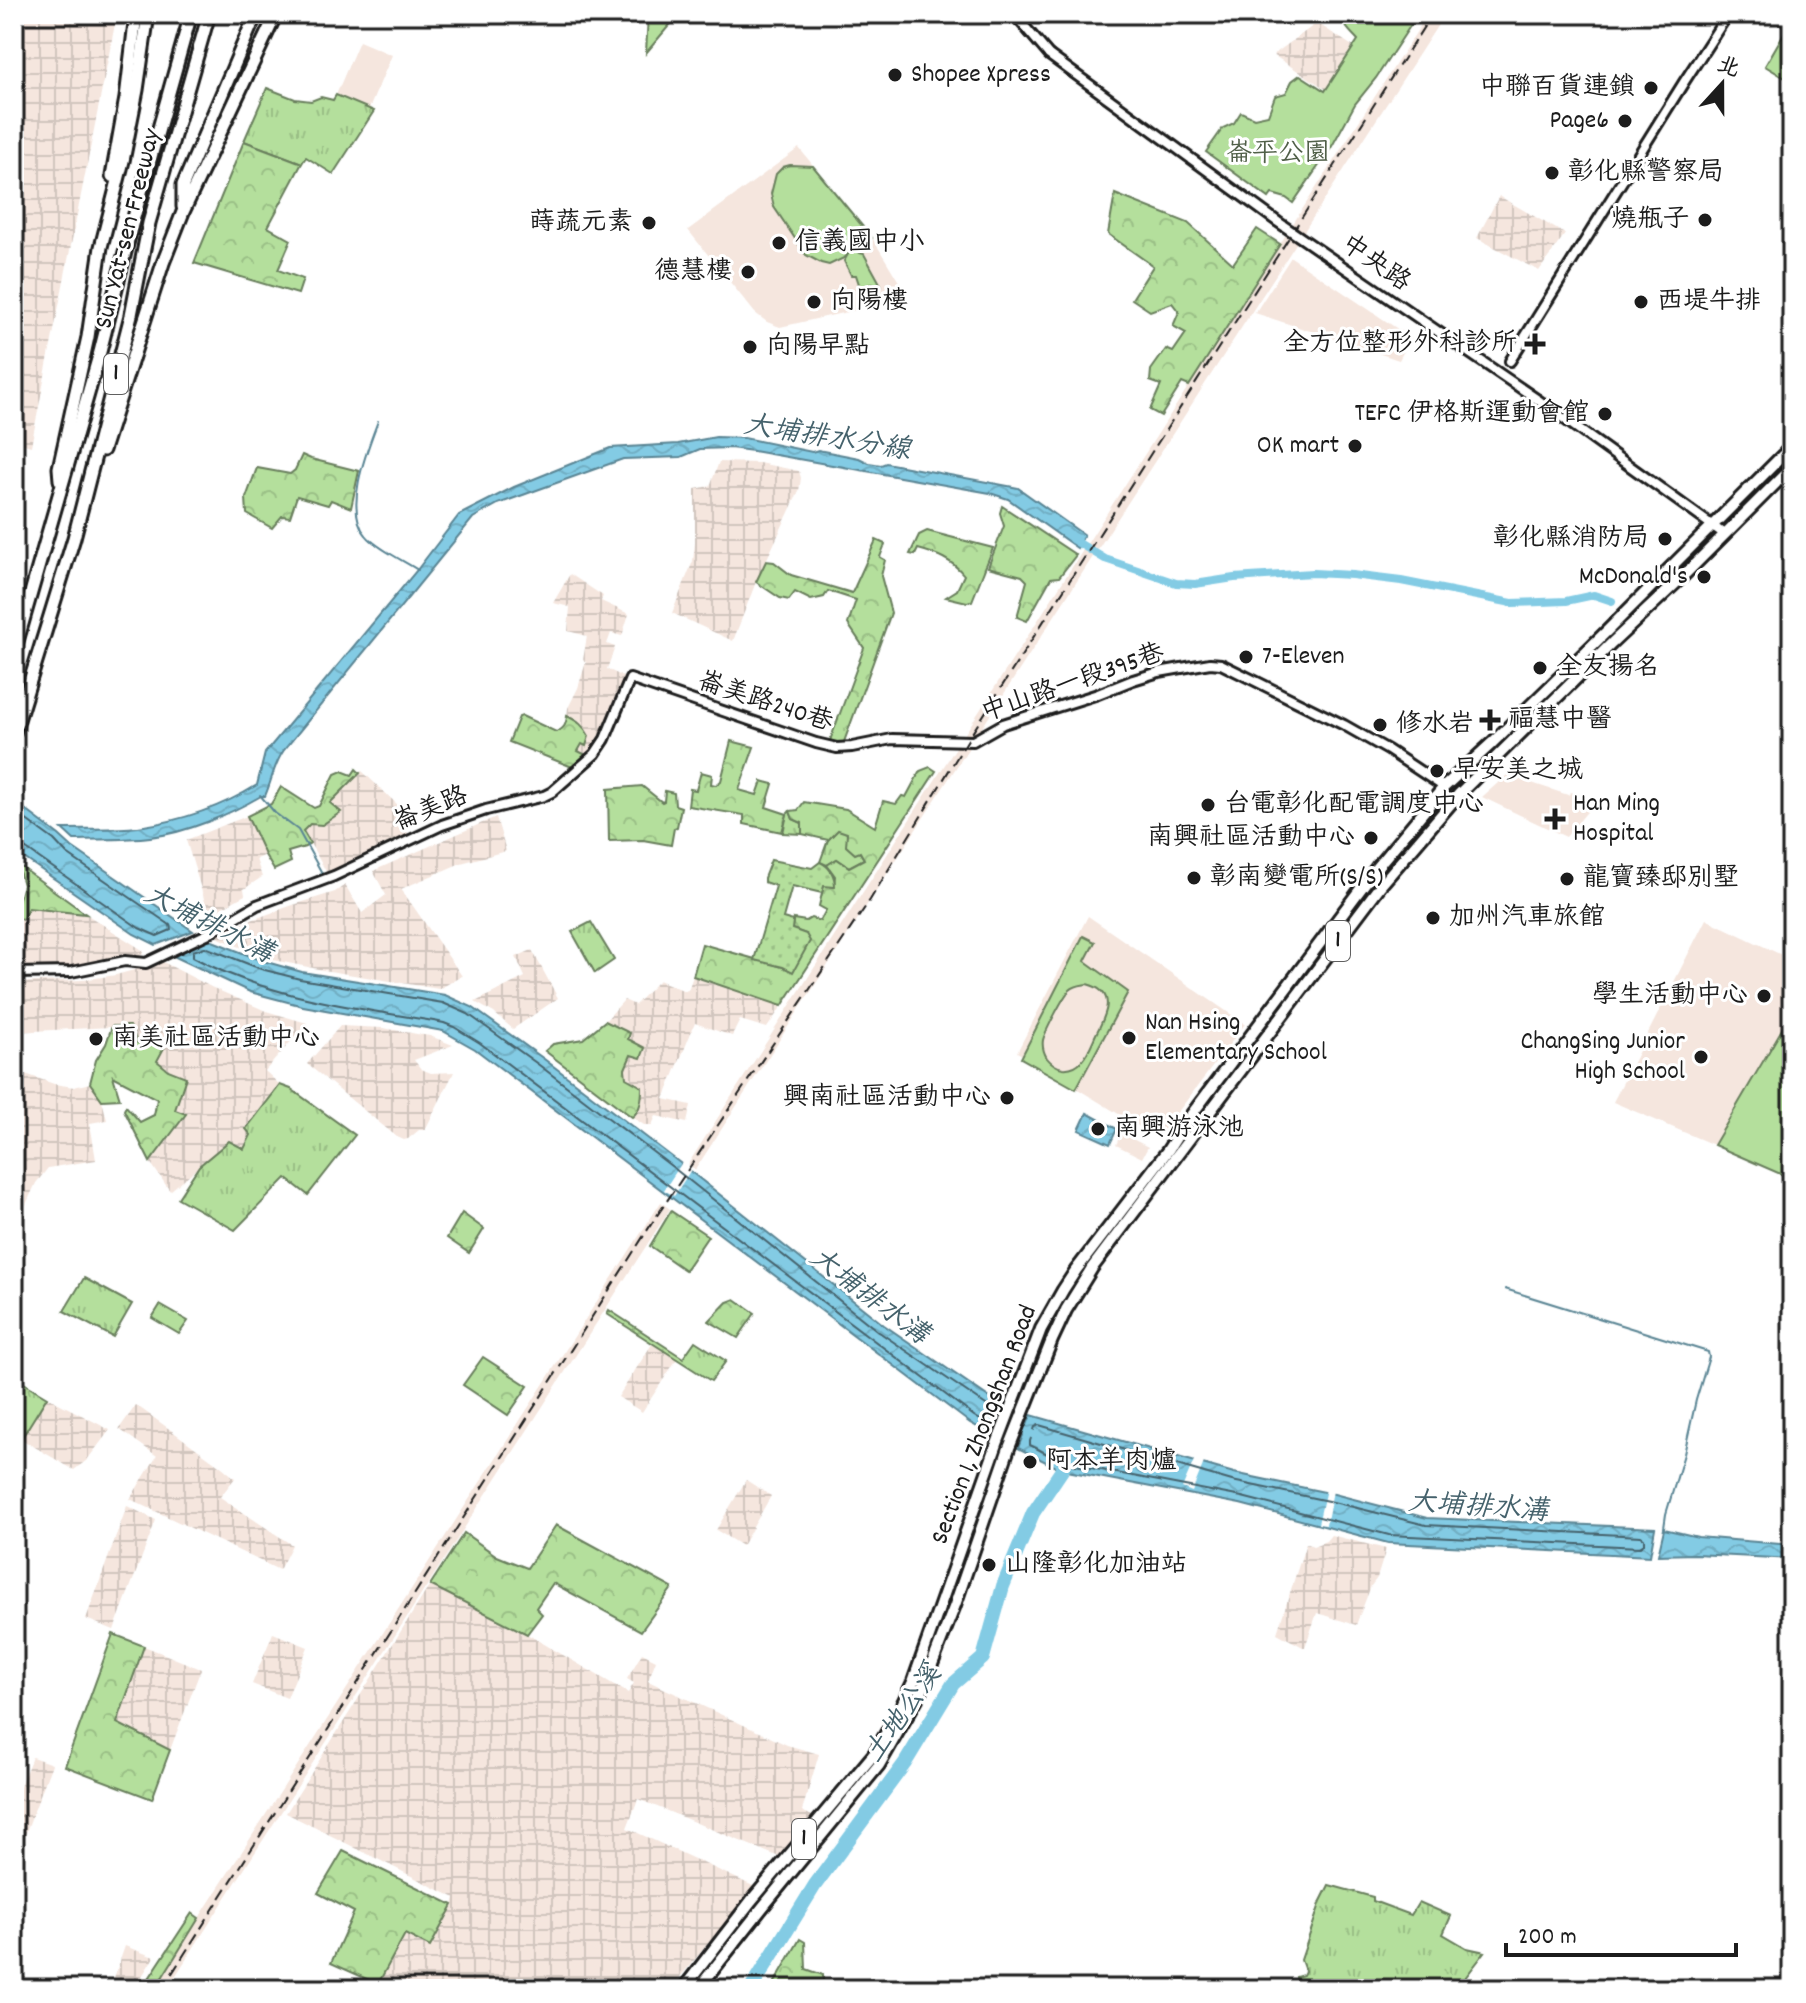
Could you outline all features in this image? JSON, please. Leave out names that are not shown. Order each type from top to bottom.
[{"type":"highway","points":[[61,489],[59,468],[88,337],[105,211],[126,98],[136,14]]},
{"type":"highway","points":[[101,247],[123,161],[148,14]]},
{"type":"highway","name":"Sun Yat-sen Freeway","points":[[14,652],[100,352],[191,14]]},
{"type":"highway","name":"Sun Yat-sen Freeway","points":[[14,733],[74,538],[131,315],[149,223],[209,14]]},
{"type":"highway","points":[[183,212],[183,185],[256,14]]},
{"type":"highway","points":[[74,538],[163,263],[183,212],[276,14]]},
{"type":"main road","name":"Section 1, Zhongshan Road","points":[[683,1989],[751,1901],[874,1754],[900,1709],[913,1682],[1041,1329],[1063,1290],[1368,879],[1444,787],[1714,526],[1792,446]]},
{"type":"main road","name":"Section 1, Zhongshan Road","points":[[698,1989],[879,1765],[922,1690],[1025,1406],[1056,1330],[1092,1268],[1380,886],[1459,794],[1792,467]]},
{"type":"street","name":"中央路","points":[[1014,14],[1049,55],[1278,222],[1538,400],[1724,534]]},
{"type":"street","points":[[1510,361],[1728,14]]},
{"type":"street","name":"中山路一段395巷","points":[[938,740],[973,741],[1003,724],[1133,680],[1196,664],[1221,664],[1344,725],[1444,787]]},
{"type":"street","name":"崙美路240巷","points":[[630,679],[837,748],[892,739],[938,740]]},
{"type":"street","name":"崙美路","points":[[14,973],[71,972],[125,961],[146,963],[257,905],[334,876],[442,825],[544,796],[595,754],[605,739],[630,679]]},
{"type":"shaded area","points":[[14,14],[117,14],[31,446],[14,441]]},
{"type":"shaded area","points":[[1428,14],[1445,14],[695,1170],[688,1164]]},
{"type":"shaded area","points":[[1317,23],[1354,47],[1326,89],[1273,55]]},
{"type":"shaded area","points":[[359,41],[392,55],[369,109],[336,95]]},
{"type":"shaded area","points":[[799,148],[873,239],[907,295],[901,300],[780,327],[755,313],[688,230]]},
{"type":"shaded area","points":[[1499,196],[1565,234],[1539,271],[1477,238]]},
{"type":"shaded area","points":[[1291,257],[1411,338],[1399,360],[1255,313]]},
{"type":"shaded area","points":[[719,462],[759,463],[799,471],[801,478],[799,491],[756,582],[733,641],[672,613],[693,561],[695,489],[710,486]]},
{"type":"shaded area","points":[[570,574],[603,596],[601,601],[629,614],[622,636],[611,633],[607,644],[615,647],[607,669],[632,681],[594,759],[577,751],[582,743],[586,745],[577,720],[567,716],[586,662],[583,660],[587,636],[568,631],[570,607],[553,603]]},
{"type":"shaded area","points":[[362,771],[401,808],[399,814],[411,841],[332,882],[303,831],[310,824],[340,812],[330,803]]},
{"type":"shaded area","name":"Han Ming Hospital","points":[[1507,775],[1596,801],[1566,837],[1482,797]]},
{"type":"shaded area","points":[[247,816],[265,855],[256,859],[262,877],[244,889],[245,895],[209,915],[186,840]]},
{"type":"shaded area","points":[[496,817],[506,851],[461,863],[401,889],[462,976],[439,989],[268,959],[217,937],[216,933],[335,892],[345,885],[362,913],[386,895],[373,871]]},
{"type":"shaded area","points":[[28,908],[86,914],[144,951],[142,955],[114,963],[14,974],[14,918],[23,919]]},
{"type":"shaded area","name":"Nan Hsing Elementary School","points":[[1088,916],[1245,1024],[1158,1138],[1017,1052]]},
{"type":"shaded area","name":"ChangSing Junior High School","points":[[1706,919],[1792,960],[1792,1012],[1714,1145],[1613,1102]]},
{"type":"shaded area","points":[[532,950],[558,998],[513,1029],[475,1002],[525,977],[516,957]]},
{"type":"shaded area","points":[[163,962],[266,1011],[307,1023],[265,1071],[280,1085],[246,1129],[251,1135],[244,1149],[229,1141],[170,1191],[150,1162],[186,1115],[175,1110],[168,1070],[157,1061],[163,1048],[153,1037],[136,1043],[130,1026],[14,1032],[14,983],[82,980],[116,975]]},
{"type":"shaded area","points":[[693,976],[782,1006],[767,1028],[740,1020],[732,1036],[695,1023],[664,1099],[691,1105],[687,1123],[656,1116],[652,1125],[644,1125],[632,1117],[636,1115],[626,1078],[625,1069],[631,1055],[630,1032],[605,1021],[624,1000],[635,1005],[659,980],[685,991]]},
{"type":"shaded area","points":[[340,1026],[383,1028],[430,1036],[453,1045],[414,1060],[421,1069],[431,1073],[454,1072],[425,1130],[419,1130],[404,1140],[397,1137],[307,1064]]},
{"type":"shaded area","points":[[14,1070],[54,1084],[74,1087],[90,1083],[102,1100],[107,1120],[90,1123],[96,1160],[48,1168],[36,1183],[23,1211],[14,1206]]},
{"type":"shaded area","points":[[1121,1133],[1148,1147],[1142,1158],[1116,1145]]},
{"type":"shaded area","points":[[661,1202],[670,1209],[167,1989],[155,1989],[199,1918]]},
{"type":"shaded area","points":[[652,1344],[677,1359],[642,1412],[618,1397]]},
{"type":"shaded area","points":[[47,1397],[110,1430],[87,1460],[74,1470],[21,1439]]},
{"type":"shaded area","points":[[136,1405],[235,1478],[220,1497],[292,1545],[279,1570],[130,1499],[157,1456],[119,1429]]},
{"type":"shaded area","points":[[746,1480],[771,1496],[742,1546],[716,1530]]},
{"type":"shaded area","points":[[127,1506],[156,1520],[114,1630],[86,1619]]},
{"type":"shaded area","points":[[1331,1535],[1386,1549],[1356,1625],[1317,1613],[1303,1647],[1277,1633],[1306,1543],[1313,1546],[1326,1541]]},
{"type":"shaded area","points":[[430,1585],[527,1634],[628,1693],[634,1683],[627,1679],[642,1653],[656,1660],[648,1681],[787,1745],[819,1754],[802,1811],[818,1819],[784,1859],[638,1799],[627,1828],[753,1886],[670,1989],[389,1989],[378,1983],[405,1934],[453,1905],[455,1898],[286,1813]]},
{"type":"shaded area","points":[[273,1633],[308,1647],[287,1698],[252,1684]]},
{"type":"shaded area","points":[[144,1646],[201,1669],[170,1750],[116,1723]]},
{"type":"shaded area","points":[[32,1757],[52,1764],[14,1863],[14,1801]]},
{"type":"shaded area","points":[[125,1946],[154,1957],[134,1989],[110,1989]]},
{"type":"green space","points":[[648,14],[679,14],[646,53]]},
{"type":"green space","name":"崙平公園","points":[[1350,14],[1418,14],[1355,104],[1331,148],[1293,203],[1272,194],[1269,198],[1206,152],[1223,128],[1234,123],[1241,112],[1254,118],[1268,115],[1275,96],[1286,93],[1292,81],[1300,75],[1325,91],[1358,40],[1344,23]]},
{"type":"green space","points":[[1787,28],[1792,30],[1792,82],[1765,66]]},
{"type":"green space","points":[[267,88],[295,99],[311,101],[321,97],[333,100],[336,95],[374,111],[333,174],[306,157],[302,163],[244,141]]},
{"type":"green space","points":[[244,141],[302,163],[268,227],[291,240],[278,270],[303,279],[298,294],[194,263]]},
{"type":"green space","points":[[790,165],[813,166],[872,238],[863,246],[855,237],[846,257],[829,265],[806,255],[774,207],[771,194],[776,174]]},
{"type":"green space","points":[[1115,194],[1188,223],[1233,264],[1257,229],[1280,244],[1189,386],[1182,383],[1161,416],[1150,410],[1161,385],[1150,381],[1151,370],[1166,349],[1173,352],[1186,333],[1173,326],[1179,312],[1172,303],[1150,311],[1132,299],[1153,266],[1108,234]]},
{"type":"green space","points":[[853,246],[864,254],[881,285],[860,287],[856,275],[851,275],[844,261]]},
{"type":"green space","points":[[302,455],[359,471],[351,508],[331,500],[328,505],[297,496],[290,517],[282,516],[272,528],[247,514],[246,498],[257,468],[290,474]]},
{"type":"green space","points":[[1002,506],[1076,555],[1059,577],[1051,578],[1027,621],[1017,617],[1027,581],[1022,576],[988,567],[1004,526],[1000,513]]},
{"type":"green space","points":[[927,531],[993,548],[972,601],[946,597],[957,590],[964,575],[954,565],[938,555],[918,549],[915,555],[910,554],[919,535]]},
{"type":"green space","points":[[876,540],[885,544],[880,557],[885,560],[881,576],[891,613],[841,750],[828,746],[864,648],[848,624],[856,600],[828,591],[824,597],[811,600],[795,592],[789,600],[780,598],[756,582],[766,561],[774,562],[791,575],[852,593]]},
{"type":"green space","points":[[522,716],[556,732],[564,726],[567,716],[574,720],[589,736],[586,746],[582,744],[578,751],[594,759],[580,770],[509,742]]},
{"type":"green space","points":[[731,741],[754,747],[739,790],[757,795],[762,781],[773,784],[766,807],[787,814],[782,832],[744,824],[744,815],[688,806],[690,789],[696,790],[701,772],[712,775],[711,784],[721,781]]},
{"type":"green space","points":[[930,767],[936,771],[782,1006],[693,976],[702,944],[783,967],[806,934],[792,929],[793,919],[820,921],[826,910],[819,906],[824,885],[834,887],[835,876],[827,865],[837,859],[849,867],[864,859],[860,852],[855,854],[846,846],[847,833],[838,830],[828,840],[802,834],[802,823],[793,819],[790,811],[798,810],[804,802],[846,809],[875,827],[883,801],[896,804],[902,796],[906,797],[920,771]]},
{"type":"green space","points":[[356,769],[360,773],[330,803],[341,812],[322,825],[310,824],[303,831],[310,843],[288,852],[291,862],[274,870],[247,816],[271,804],[281,787],[314,808],[319,806],[335,774],[342,771],[352,775]]},
{"type":"green space","points":[[642,786],[662,802],[665,791],[674,793],[675,805],[681,807],[671,845],[643,840],[609,841],[608,789]]},
{"type":"green space","points":[[790,811],[793,819],[802,823],[802,834],[783,833]]},
{"type":"green space","points":[[838,829],[848,833],[864,859],[849,867],[837,859],[827,865],[820,862],[828,840]]},
{"type":"green space","points":[[771,860],[812,868],[820,862],[830,869],[834,879],[835,887],[824,886],[822,893],[792,886],[783,918],[793,921],[792,929],[806,934],[810,941],[793,972],[754,960],[776,886],[764,882]]},
{"type":"green space","points":[[17,864],[86,914],[28,908],[23,919],[14,918],[14,904],[17,905],[23,885]]},
{"type":"green space","points":[[591,922],[614,960],[595,973],[572,932]]},
{"type":"green space","points":[[1083,936],[1095,942],[1085,961],[1128,992],[1076,1089],[1021,1058]],"holes":[[[1087,984],[1097,988],[1106,998],[1107,1005],[1088,1052],[1076,1066],[1056,1066],[1047,1058],[1043,1045],[1055,1014],[1072,988]]]},
{"type":"green space","points":[[1792,1012],[1792,1179],[1714,1145]]},
{"type":"green space","points":[[605,1021],[630,1033],[628,1039],[645,1048],[641,1058],[631,1055],[625,1069],[626,1078],[642,1087],[639,1107],[632,1117],[545,1051],[553,1044],[583,1039]]},
{"type":"green space","points":[[112,1026],[130,1026],[137,1043],[153,1037],[164,1048],[157,1061],[168,1070],[186,1077],[175,1110],[186,1114],[150,1162],[124,1110],[126,1106],[140,1122],[154,1115],[157,1099],[113,1076],[120,1099],[102,1100],[90,1083],[96,1060]]},
{"type":"green space","points":[[280,1085],[291,1089],[355,1135],[308,1195],[286,1178],[235,1230],[178,1198],[199,1166],[229,1141],[244,1149],[251,1135],[246,1129]]},
{"type":"green space","points":[[671,1211],[708,1236],[685,1270],[650,1246]]},
{"type":"green space","points":[[462,1213],[484,1229],[469,1253],[447,1238]]},
{"type":"green space","points":[[84,1278],[132,1304],[113,1337],[64,1311]]},
{"type":"green space","points":[[735,1299],[755,1313],[738,1338],[709,1321],[727,1302]]},
{"type":"green space","points":[[160,1305],[188,1321],[179,1334],[152,1318]]},
{"type":"green space","points":[[609,1310],[683,1358],[695,1341],[726,1361],[711,1381],[607,1314]]},
{"type":"green space","points":[[483,1357],[528,1386],[508,1415],[463,1385]]},
{"type":"green space","points":[[14,1377],[47,1397],[21,1439],[14,1435]]},
{"type":"green space","points":[[556,1525],[672,1588],[641,1631],[553,1583],[536,1608],[542,1614],[527,1634],[430,1585],[464,1533],[497,1556],[527,1568]]},
{"type":"green space","points":[[113,1634],[144,1646],[117,1723],[170,1750],[152,1799],[65,1766]]},
{"type":"green space","points":[[343,1851],[453,1905],[430,1947],[405,1934],[378,1984],[331,1963],[354,1912],[318,1893]]},
{"type":"green space","points":[[1329,1885],[1373,1897],[1373,1901],[1411,1915],[1419,1902],[1451,1916],[1443,1934],[1467,1948],[1485,1952],[1465,1978],[1462,1989],[1297,1989],[1296,1977],[1305,1971],[1301,1960]]},
{"type":"green space","points":[[192,1913],[199,1918],[155,1989],[142,1989]]},
{"type":"green space","points":[[800,1939],[805,1942],[806,1969],[823,1975],[823,1989],[771,1989]]},
{"type":"water","points":[[716,437],[744,438],[812,452],[818,450],[869,463],[886,463],[1018,488],[1084,535],[1077,548],[1008,499],[990,493],[753,451],[700,449],[681,457],[623,459],[498,504],[473,518],[284,750],[265,796],[208,822],[164,835],[74,840],[62,829],[129,828],[169,821],[215,806],[257,785],[265,753],[459,515],[514,487],[610,448],[678,444]]},
{"type":"water","points":[[14,801],[72,847],[193,931],[156,945],[134,934],[14,851]]},
{"type":"water","points":[[205,938],[263,961],[302,972],[445,995],[472,1007],[680,1163],[884,1325],[1000,1405],[990,1434],[970,1423],[475,1049],[443,1031],[303,1006],[250,992],[167,953]]},
{"type":"water","name":"南興游泳池","points":[[1087,1113],[1117,1129],[1110,1144],[1079,1130]]},
{"type":"water","points":[[1031,1415],[1234,1473],[1427,1518],[1655,1528],[1650,1556],[1388,1543],[1240,1504],[1062,1470],[1018,1448]]},
{"type":"water","points":[[1664,1529],[1698,1537],[1792,1545],[1792,1559],[1658,1555]]},
{"type":"pier","points":[[683,1161],[692,1168],[674,1196],[664,1190]]},
{"type":"pier","points":[[1195,1458],[1205,1460],[1192,1492],[1182,1488]]},
{"type":"pier","points":[[1326,1489],[1333,1491],[1326,1525],[1318,1524]]},
{"type":"waterway","points":[[378,421],[359,479],[359,524],[376,544],[418,570]]},
{"type":"waterway","name":"大埔排水分線","points":[[1072,539],[1105,559],[1176,583],[1313,573],[1401,581],[1512,603],[1566,601],[1594,595],[1612,601]]},
{"type":"waterway","points":[[260,795],[275,813],[298,830],[323,875]]},
{"type":"waterway","points":[[1505,1289],[1708,1352],[1664,1528]]},
{"type":"waterway","name":"大埔排水溝","points":[[988,1413],[1034,1435]]},
{"type":"waterway","name":"土地公溪","points":[[751,1989],[815,1885],[905,1763],[953,1684],[983,1658],[1003,1586],[1033,1513],[1062,1470],[1068,1455]]},
{"type":"railway","points":[[162,1989],[652,1223],[870,900],[967,741],[1432,14]]},
{"type":"place","name":"Shopee Xpress","points":[[895,75]]},
{"type":"place","name":"中聯百貨連鎖","points":[[1651,88]]},
{"type":"place","name":"Page6","points":[[1625,121]]},
{"type":"place","name":"彰化縣警察局","points":[[1552,173]]},
{"type":"place","name":"燒瓶子","points":[[1705,220]]},
{"type":"place","name":"蒔蔬元素","points":[[649,223]]},
{"type":"place","name":"信義國中小","points":[[779,243]]},
{"type":"place","name":"德慧樓","points":[[748,272]]},
{"type":"place","name":"向陽樓","points":[[814,302]]},
{"type":"place","name":"西堤牛排","points":[[1641,302]]},
{"type":"place","name":"全方位整形外科診所","points":[[1535,344]]},
{"type":"place","name":"向陽早點","points":[[750,347]]},
{"type":"place","name":"TEFC 伊格斯運動會館","points":[[1605,414]]},
{"type":"place","name":"OK mart","points":[[1355,446]]},
{"type":"place","name":"彰化縣消防局","points":[[1665,539]]},
{"type":"place","name":"McDonald's","points":[[1704,577]]},
{"type":"place","name":"7-Eleven","points":[[1246,657]]},
{"type":"place","name":"全友揚名","points":[[1540,668]]},
{"type":"place","name":"福慧中醫","points":[[1490,720]]},
{"type":"place","name":"修水岩","points":[[1380,725]]},
{"type":"place","name":"早安美之城","points":[[1437,771]]},
{"type":"place","name":"台電彰化配電調度中心","points":[[1208,805]]},
{"type":"place","name":"Han Ming Hospital","points":[[1555,819]]},
{"type":"place","name":"南興社區活動中心","points":[[1371,838]]},
{"type":"place","name":"彰南變電所(S/S)","points":[[1194,878]]},
{"type":"place","name":"龍寶臻邸別墅","points":[[1567,879]]},
{"type":"place","name":"加州汽車旅館","points":[[1433,918]]},
{"type":"place","name":"學生活動中心","points":[[1764,996]]},
{"type":"place","name":"Nan Hsing Elementary School","points":[[1129,1038]]},
{"type":"place","name":"南美社區活動中心","points":[[96,1039]]},
{"type":"place","name":"ChangSing Junior High School","points":[[1701,1057]]},
{"type":"place","name":"興南社區活動中心","points":[[1007,1098]]},
{"type":"place","name":"南興游泳池","points":[[1098,1129]]},
{"type":"place","name":"阿本羊肉爐","points":[[1030,1462]]},
{"type":"place","name":"山隆彰化加油站","points":[[989,1565]]}]
